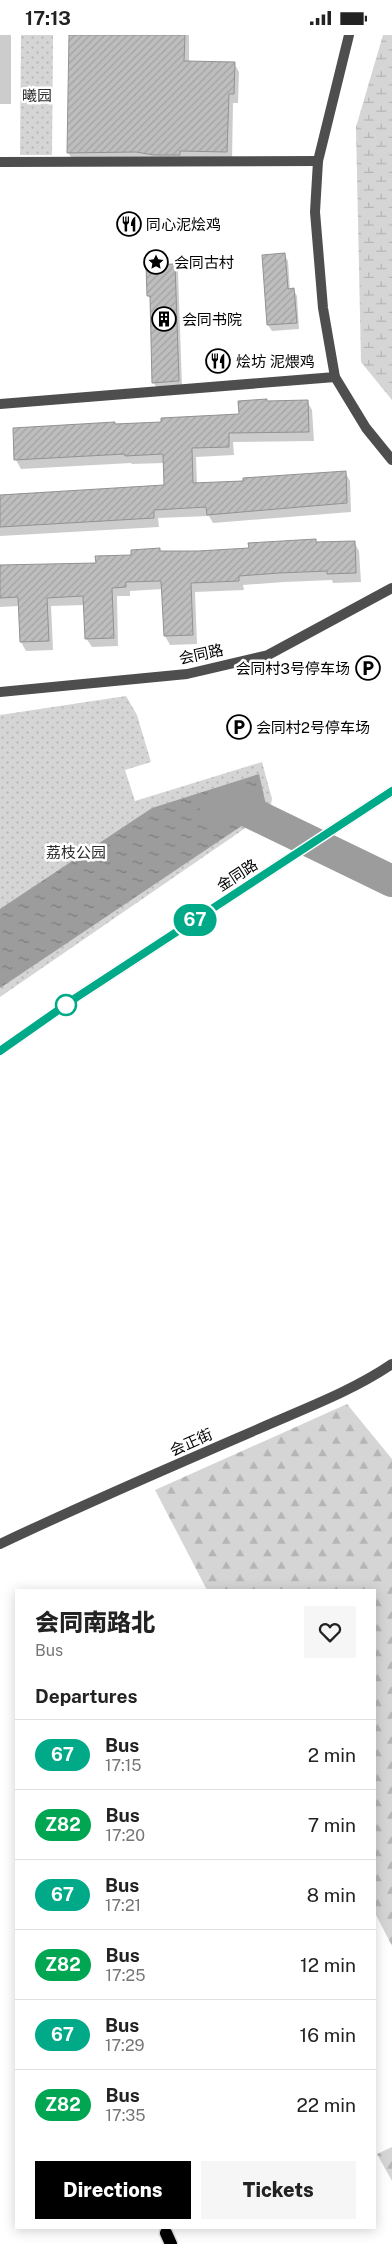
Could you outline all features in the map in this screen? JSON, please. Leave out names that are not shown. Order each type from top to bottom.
[{"type":"street","points":[[350,35],[318,161],[315,212],[323,308],[336,377],[366,428],[392,460]]},
{"type":"street","points":[[0,162],[318,161]]},
{"type":"street","points":[[0,404],[336,377]]},
{"type":"street","name":"会同路","points":[[0,693],[186,674],[268,655],[392,588]]},
{"type":"street","name":"金同路","points":[[0,1051],[77,997],[392,791]]},
{"type":"street","name":"会正街","points":[[0,1544],[78,1507],[281,1419],[376,1375],[392,1364]]},
{"type":"green space","name":"曦园","points":[[21,35],[53,35],[52,155],[20,155]]},
{"type":"green space","points":[[383,35],[392,35],[392,400],[361,362],[356,127]]},
{"type":"green space","name":"荔枝公园","points":[[126,696],[137,715],[151,762],[125,770],[135,801],[262,762],[272,799],[270,811],[0,997],[0,715]]},
{"type":"green space","points":[[347,1404],[392,1459],[392,1946],[376,1915],[376,1589],[206,1589],[155,1490]]},
{"type":"green space","points":[[392,2147],[392,2181],[377,2154]]},
{"type":"water","points":[[259,774],[267,809],[0,988],[0,909],[152,808]]},
{"type":"building","points":[[69,35],[185,35],[184,61],[235,62],[234,94],[229,94],[227,152],[180,151],[180,155],[154,155],[136,152],[67,153]]},
{"type":"building","points":[[285,253],[288,289],[294,288],[297,323],[267,325],[262,255]]},
{"type":"building","points":[[175,264],[179,381],[152,383],[150,296],[147,296],[146,265]]},
{"type":"building","points":[[267,399],[267,401],[308,400],[309,432],[229,433],[229,447],[192,448],[193,483],[243,481],[243,478],[346,471],[347,503],[207,515],[206,507],[154,510],[154,518],[0,527],[0,495],[164,485],[163,454],[125,456],[125,454],[14,460],[13,428],[115,422],[115,424],[161,422],[161,418],[239,414],[238,401]]},
{"type":"building","points":[[316,539],[316,542],[355,541],[356,573],[327,574],[327,571],[279,573],[239,576],[239,581],[191,583],[193,635],[164,636],[161,581],[126,582],[126,587],[112,588],[114,638],[85,639],[83,596],[47,598],[49,641],[20,642],[18,597],[0,598],[0,565],[96,563],[95,556],[131,555],[131,550],[160,548],[160,551],[198,551],[249,548],[248,543]]},
{"type":"waterway","points":[[215,814],[235,805],[392,881]]},
{"type":"bus line","name":"67","points":[[0,1051],[77,997],[392,791]]},
{"type":"place","name":"同心泥烩鸡","points":[[129,224]]},
{"type":"place","name":"会同古村","points":[[156,262]]},
{"type":"place","name":"会同书院","points":[[164,319]]},
{"type":"place","name":"烩坊 泥煨鸡","points":[[218,361]]},
{"type":"place","name":"会同村3号停车场","points":[[368,668]]},
{"type":"place","name":"会同村2号停车场","points":[[239,727]]}]
